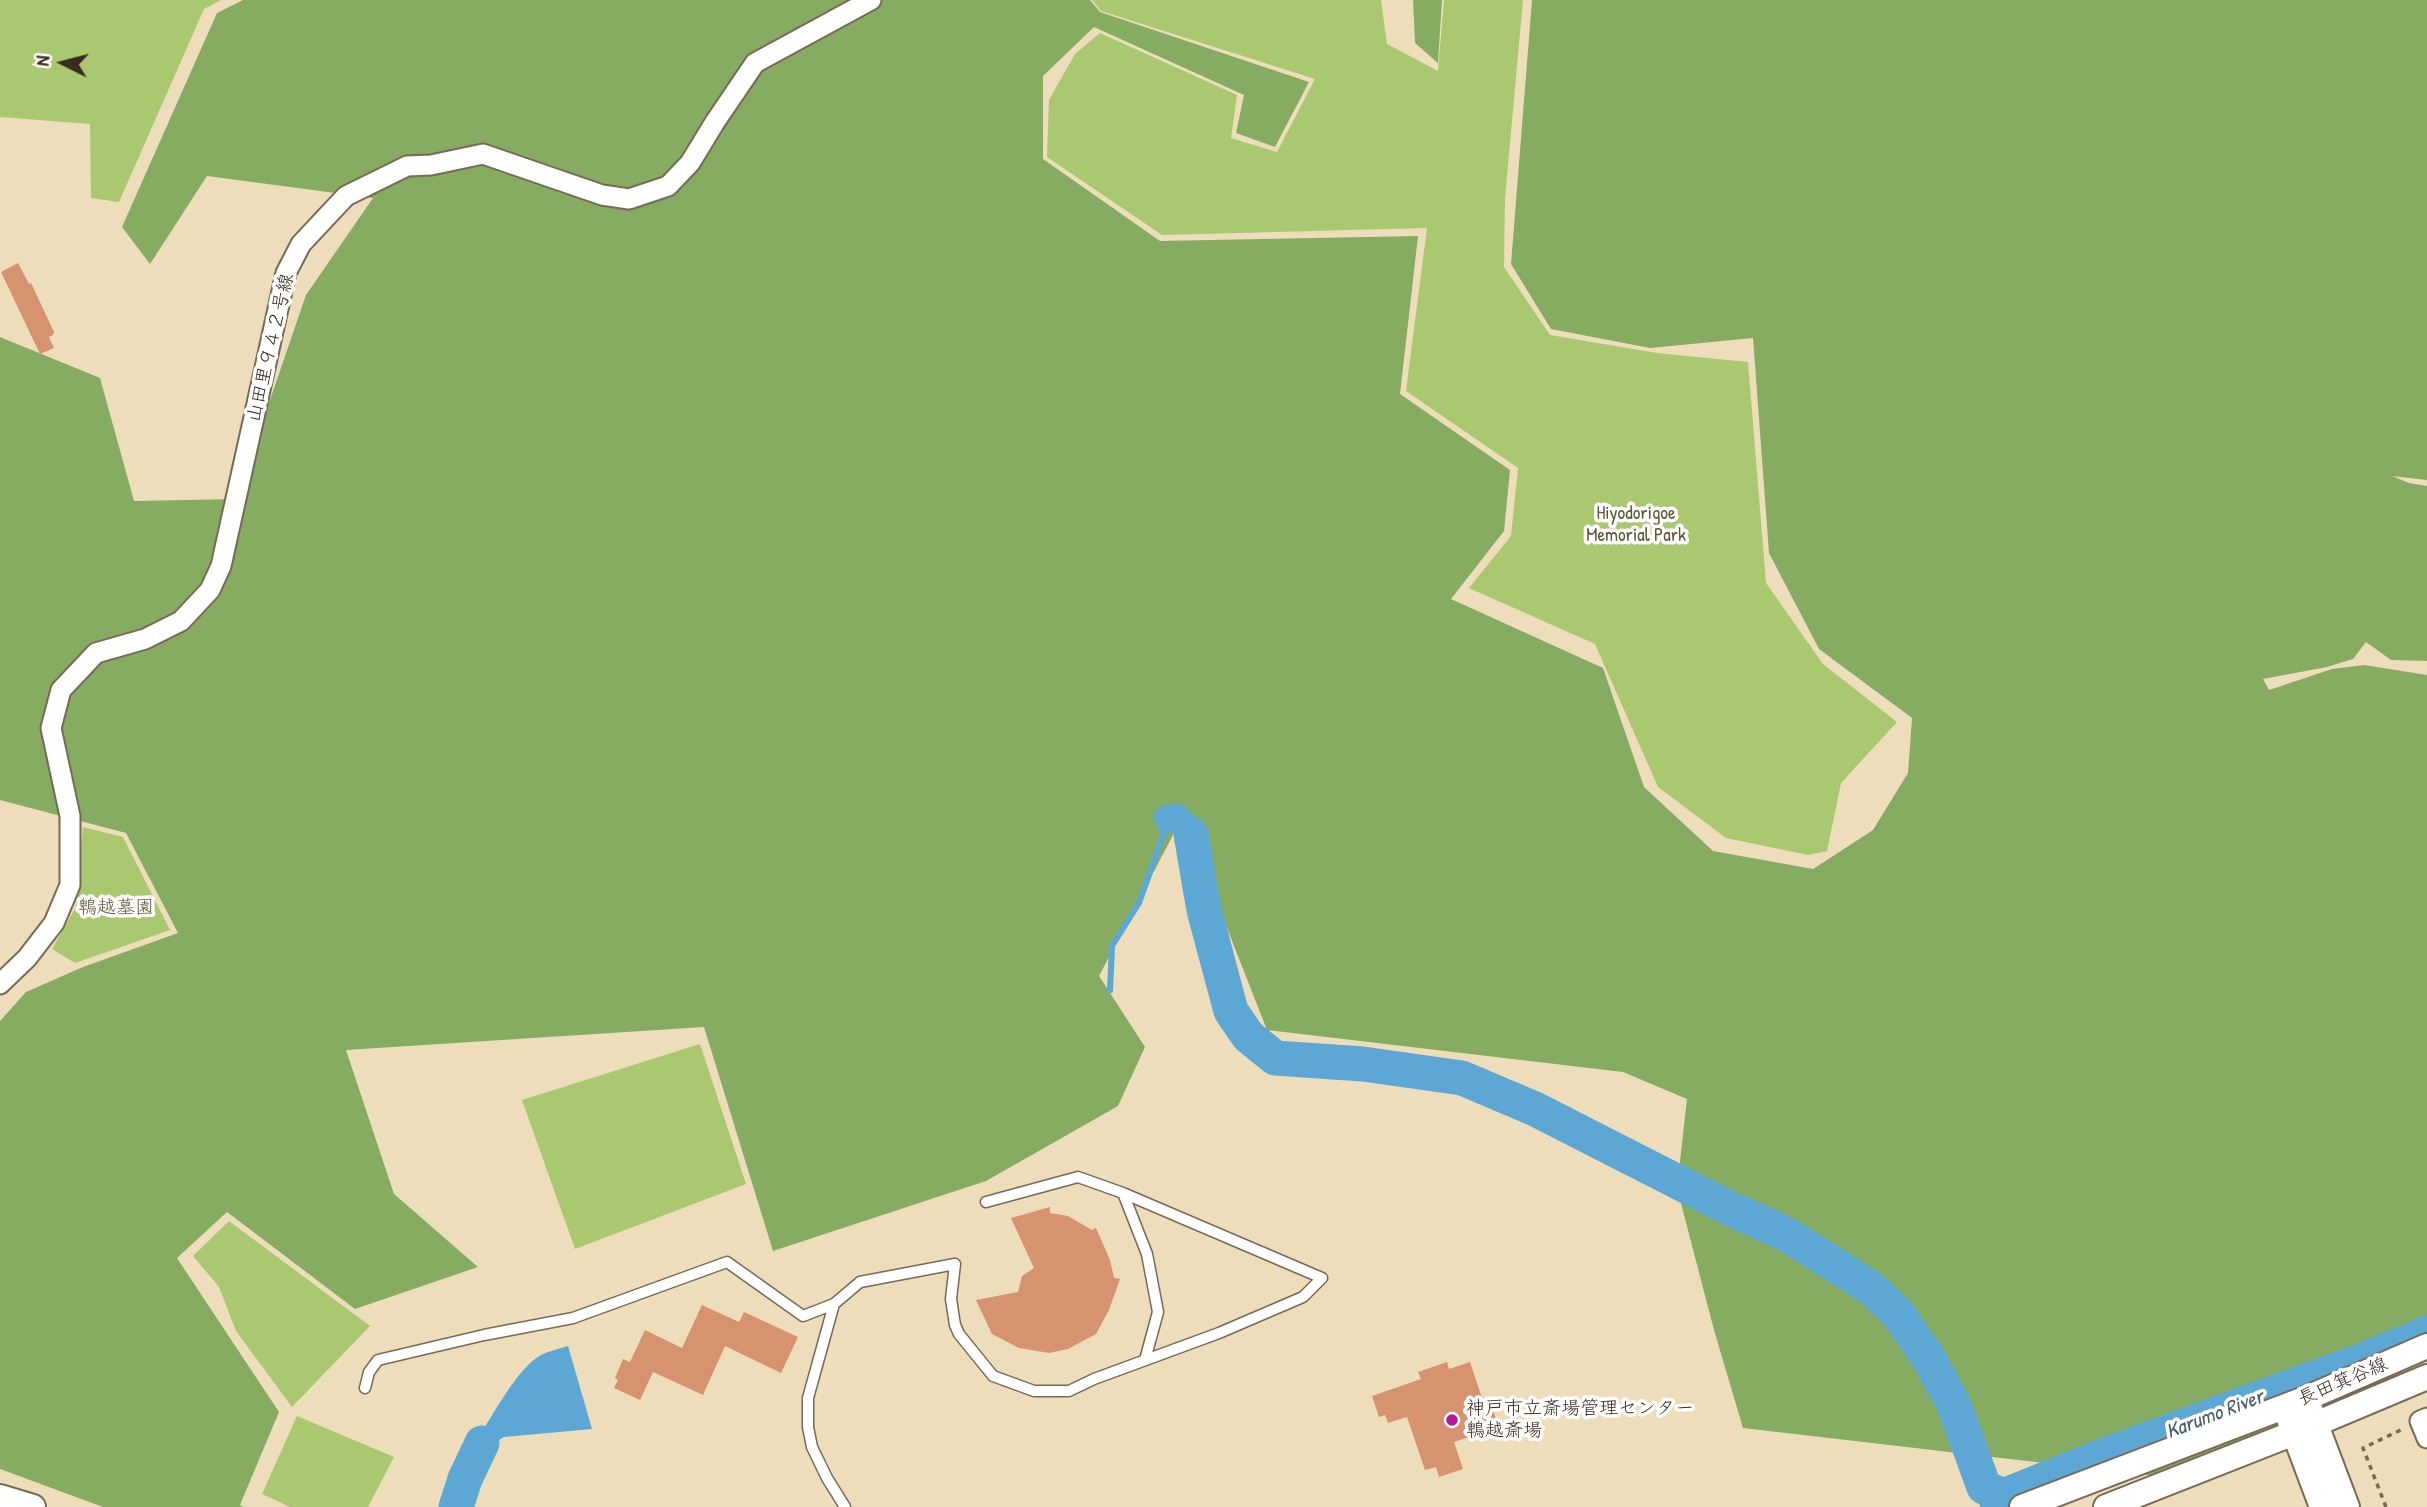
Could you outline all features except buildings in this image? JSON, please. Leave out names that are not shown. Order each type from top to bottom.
[{"type":"street","name":"山田里９４２号線","points":[[0,984],[27,958],[54,923],[71,885],[69,816],[51,727],[61,690],[96,653],[145,639],[181,621],[210,590],[221,566],[286,273],[301,244],[346,196],[407,166],[483,154],[602,195],[629,199],[668,186],[690,163],[755,63],[871,0]]},
{"type":"street","name":"長田箕谷線","points":[[2022,1507],[2296,1403],[2427,1346]]},
{"type":"street","name":"長田箕谷線","points":[[2106,1507],[2305,1429],[2427,1377]]},
{"type":"street","points":[[2296,1403],[2305,1429],[2322,1507]]},
{"type":"street","points":[[2305,1429],[2347,1507]]},
{"type":"street","points":[[0,1497],[33,1507]]},
{"type":"lane","points":[[365,1388],[369,1371],[378,1360],[505,1330],[573,1318],[727,1262],[803,1316],[834,1304],[860,1282],[955,1264],[951,1299],[959,1334],[993,1376],[1034,1391],[1069,1391],[1219,1333],[1303,1297],[1322,1278],[1123,1193],[1078,1177],[986,1202]]},
{"type":"lane","points":[[1123,1193],[1147,1254],[1158,1312],[1145,1360]]},
{"type":"lane","points":[[834,1304],[808,1398],[808,1427],[812,1447],[845,1507]]},
{"type":"path","points":[[2386,1507],[2363,1448],[2425,1426]]},
{"type":"green space","points":[[0,0],[221,0],[204,9],[119,202],[91,198],[90,124],[0,117]]},
{"type":"green space","points":[[243,0],[1090,0],[1100,12],[1309,82],[1275,147],[1236,133],[1244,95],[1094,27],[1043,76],[1043,159],[1160,241],[1418,236],[1400,394],[1510,470],[1504,531],[1451,599],[1603,668],[1644,787],[1713,851],[1813,869],[1873,830],[1908,773],[1912,718],[1819,649],[1769,553],[1753,338],[1650,348],[1551,329],[1511,264],[1532,0],[2427,0],[2427,480],[2392,476],[2427,486],[2427,661],[2391,660],[2366,642],[2353,659],[2327,667],[2263,679],[2269,690],[2332,669],[2364,665],[2427,675],[2427,1354],[2342,1405],[2182,1479],[1743,1428],[1677,1188],[1687,1099],[1623,1072],[1267,1030],[1183,816],[1099,976],[1145,1047],[1118,1106],[986,1181],[773,1251],[704,1027],[346,1050],[394,1194],[478,1267],[355,1309],[227,1212],[177,1258],[279,1412],[240,1505],[243,1507],[103,1507],[0,1469],[0,1021],[26,992],[83,967],[178,933],[126,833],[0,800],[0,337],[100,378],[134,501],[236,499],[306,295],[373,198],[207,176],[150,264],[122,227],[217,13]]},
{"type":"green space","name":"Hiyodorigoe Memorial Park","points":[[1092,0],[1381,0],[1387,44],[1438,71],[1444,0],[1523,0],[1505,198],[1504,267],[1550,335],[1657,353],[1748,362],[1766,583],[1823,664],[1897,722],[1841,783],[1827,851],[1808,855],[1726,838],[1658,787],[1595,644],[1469,588],[1511,536],[1518,468],[1406,391],[1427,228],[1162,235],[1047,157],[1049,100],[1075,54],[1100,33],[1237,95],[1231,138],[1277,152],[1315,79],[1101,11]]},
{"type":"green space","points":[[1413,0],[1442,0],[1438,63],[1415,43]]},
{"type":"green space","name":"鵯越墓園","points":[[83,827],[123,837],[170,930],[75,963],[52,949],[76,907]]},
{"type":"green space","points":[[700,1044],[746,1184],[575,1249],[522,1100]]},
{"type":"green space","points":[[229,1221],[370,1326],[292,1407],[236,1331],[219,1287],[193,1256]]},
{"type":"green space","points":[[297,1416],[394,1457],[368,1507],[290,1507],[262,1494]]},
{"type":"water","points":[[1165,805],[1183,805],[1196,818],[1194,833],[1162,833],[1158,829],[1153,818],[1156,810]]},
{"type":"water","points":[[568,1346],[592,1429],[504,1437],[487,1447],[477,1440],[523,1370],[541,1355]]},
{"type":"waterway","points":[[1110,990],[1112,946],[1139,903],[1164,833]]},
{"type":"waterway","points":[[1191,834],[1204,910],[1231,1011],[1248,1036],[1275,1058],[1363,1064],[1462,1078],[1535,1109],[1727,1207],[1786,1234],[1871,1288],[1899,1315],[1929,1359],[1954,1405],[1984,1487],[2002,1496]]},
{"type":"waterway","name":"Karumo River","points":[[1996,1499],[2110,1453],[2363,1360],[2427,1333]]},
{"type":"waterway","points":[[456,1507],[465,1479],[482,1443]]},
{"type":"place","name":"神戸市立斎場管理センター 鵯越斎場","points":[[1452,1420]]}]
